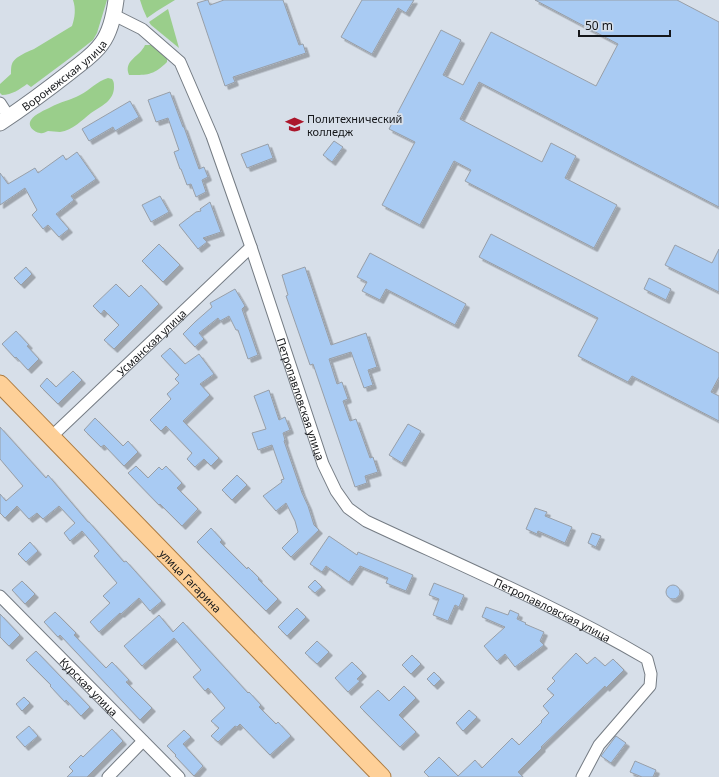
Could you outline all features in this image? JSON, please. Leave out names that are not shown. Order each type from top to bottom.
[{"type":"main road","points":[[114,15],[116,0]]},
{"type":"main road","name":"Воронежская улица","points":[[5,120],[55,84],[93,54],[102,43],[114,15]]},
{"type":"main road","name":"улица Гагарина","points":[[0,384],[382,777]]},
{"type":"street","name":"Петропавловская улица","points":[[114,15],[142,29],[180,62],[212,136],[251,247],[323,464],[336,491],[348,508],[366,521],[502,584],[602,634],[647,659],[651,674],[650,686],[599,745],[582,777]]},
{"type":"street","points":[[0,103],[5,120]]},
{"type":"street","name":"Усманская улица","points":[[51,437],[251,247]]},
{"type":"street","name":"Курская улица","points":[[0,596],[179,777]]},
{"type":"street","points":[[108,777],[143,741]]},
{"type":"green space","points":[[73,0],[107,0],[97,33],[93,40],[31,87],[27,84],[19,90],[2,95],[0,93],[0,84],[11,74],[13,61],[72,26],[75,13]]},
{"type":"green space","points":[[140,0],[175,0],[147,18]]},
{"type":"green space","points":[[168,9],[179,48],[149,22]]},
{"type":"green space","points":[[145,45],[153,45],[167,55],[167,62],[158,70],[149,74],[129,75],[128,66],[130,62]]},
{"type":"green space","points":[[108,78],[112,79],[114,82],[112,96],[81,122],[65,131],[60,132],[48,131],[41,133],[32,128],[30,122],[38,114],[54,105],[80,95],[100,81]]},
{"type":"building","points":[[208,0],[210,5],[224,0],[283,0],[299,45],[303,44],[306,53],[233,77],[235,82],[225,86],[197,3]]},
{"type":"building","points":[[362,0],[414,0],[406,13],[398,8],[372,54],[341,37]]},
{"type":"building","points":[[535,0],[677,0],[719,22],[719,207],[479,82],[460,119],[542,162],[551,143],[576,156],[565,178],[617,205],[594,248],[465,181],[471,170],[454,161],[420,225],[382,205],[415,142],[389,129],[441,30],[461,40],[443,75],[463,85],[491,32],[596,86],[618,44]]},
{"type":"building","points":[[170,92],[199,169],[204,167],[208,177],[202,180],[206,192],[196,197],[191,184],[187,185],[180,169],[174,152],[179,150],[168,118],[156,122],[148,100]]},
{"type":"building","points":[[130,101],[139,117],[115,131],[113,127],[89,141],[82,129]]},
{"type":"building","points":[[334,141],[343,147],[332,162],[323,155]]},
{"type":"building","points":[[268,144],[273,158],[247,168],[241,154]]},
{"type":"building","points":[[77,152],[96,179],[71,196],[74,200],[56,214],[69,229],[59,237],[48,225],[43,229],[32,215],[37,210],[25,188],[0,205],[0,173],[8,184],[35,168],[38,173],[63,155],[66,160]]},
{"type":"building","points":[[160,196],[169,212],[151,222],[142,205]]},
{"type":"building","points":[[210,202],[221,232],[203,238],[207,242],[198,249],[179,225],[196,212],[201,211],[200,209]]},
{"type":"building","points":[[491,234],[719,353],[719,377],[711,392],[719,396],[719,421],[632,376],[628,382],[578,356],[598,318],[479,257]]},
{"type":"building","points":[[159,244],[180,265],[163,282],[142,261]]},
{"type":"building","points":[[675,245],[712,263],[719,249],[719,292],[665,265]]},
{"type":"building","points":[[370,253],[466,304],[455,325],[386,289],[380,300],[362,291],[367,282],[357,277]]},
{"type":"building","points":[[26,267],[32,274],[21,285],[14,278]]},
{"type":"building","points":[[305,267],[331,345],[366,333],[377,367],[368,370],[373,385],[364,388],[351,352],[329,359],[337,384],[342,382],[348,399],[343,401],[350,421],[356,419],[370,458],[373,457],[378,472],[365,476],[367,483],[355,487],[313,364],[310,365],[286,296],[288,295],[282,275]]},
{"type":"building","points":[[649,278],[671,289],[666,300],[644,289]]},
{"type":"building","points":[[116,284],[129,297],[141,285],[159,304],[114,349],[104,340],[119,325],[104,310],[101,314],[93,306]]},
{"type":"building","points":[[235,289],[245,306],[242,309],[258,355],[248,359],[238,330],[236,330],[229,316],[220,321],[218,318],[199,333],[204,339],[195,347],[183,334],[212,307],[210,303]]},
{"type":"building","points":[[16,331],[39,359],[28,370],[2,344]]},
{"type":"building","points":[[170,348],[185,364],[199,354],[214,374],[200,384],[210,395],[183,421],[219,458],[211,466],[204,459],[195,467],[187,459],[192,453],[166,426],[161,431],[150,420],[171,399],[167,394],[179,383],[175,379],[179,375],[161,356]]},
{"type":"building","points":[[73,371],[82,380],[58,404],[40,386],[47,378],[56,387]]},
{"type":"building","points":[[269,390],[279,420],[285,417],[290,430],[283,433],[284,441],[314,525],[319,530],[291,557],[282,548],[298,532],[295,521],[286,503],[276,511],[263,496],[284,479],[272,445],[258,450],[252,433],[266,429],[254,396]]},
{"type":"building","points":[[95,418],[123,446],[128,441],[138,452],[124,466],[104,445],[101,447],[84,430]]},
{"type":"building","points":[[408,424],[421,431],[402,463],[389,455]]},
{"type":"building","points":[[0,427],[46,478],[48,475],[124,562],[126,561],[162,601],[150,611],[139,598],[99,632],[90,622],[110,603],[103,596],[117,583],[94,556],[99,551],[82,531],[70,541],[64,533],[75,523],[59,506],[43,519],[37,513],[29,519],[17,506],[5,518],[0,513],[0,494],[6,501],[23,486],[0,459]]},
{"type":"building","points":[[136,466],[148,478],[159,467],[162,470],[166,466],[182,483],[177,488],[198,509],[182,526],[128,473]]},
{"type":"building","points":[[237,475],[247,485],[232,500],[222,490]]},
{"type":"building","points":[[535,508],[547,512],[545,516],[572,527],[565,543],[538,531],[537,534],[526,529]]},
{"type":"building","points":[[211,528],[222,540],[220,542],[247,569],[248,567],[278,599],[266,611],[197,542]]},
{"type":"building","points":[[592,533],[601,536],[596,547],[588,543]]},
{"type":"building","points":[[329,536],[357,555],[358,552],[413,575],[406,591],[386,583],[388,578],[360,566],[349,582],[326,566],[322,572],[310,564]]},
{"type":"building","points":[[30,542],[38,551],[26,562],[18,554]]},
{"type":"building","points":[[315,580],[322,587],[315,593],[308,587]]},
{"type":"building","points":[[22,581],[35,594],[25,604],[12,590]]},
{"type":"building","points":[[434,583],[464,595],[459,607],[455,605],[448,621],[433,615],[439,599],[429,595]]},
{"type":"building","points":[[673,585],[678,587],[680,592],[678,597],[673,599],[668,597],[666,592],[668,587]]},
{"type":"building","points":[[486,607],[508,615],[510,610],[519,614],[517,619],[544,632],[540,641],[544,645],[515,667],[505,654],[497,661],[484,646],[505,627],[482,617]]},
{"type":"building","points":[[297,608],[306,617],[287,636],[278,627]]},
{"type":"building","points":[[55,612],[76,633],[74,635],[106,668],[112,662],[129,680],[126,682],[152,708],[140,720],[60,635],[58,637],[44,622]]},
{"type":"building","points":[[0,614],[20,635],[9,646],[0,637]]},
{"type":"building","points":[[159,615],[173,632],[183,622],[248,693],[249,692],[261,705],[259,707],[276,724],[278,722],[291,736],[270,755],[240,724],[237,727],[235,726],[218,742],[211,736],[219,728],[211,721],[225,708],[208,688],[205,691],[193,677],[201,670],[174,638],[142,666],[124,646]]},
{"type":"building","points":[[317,641],[329,652],[317,664],[305,653]]},
{"type":"building","points":[[36,651],[90,707],[81,716],[66,700],[65,702],[50,686],[51,685],[26,660]]},
{"type":"building","points":[[576,653],[587,664],[595,657],[605,666],[613,659],[624,670],[541,747],[542,748],[518,772],[523,777],[429,777],[424,772],[439,757],[458,776],[475,760],[482,768],[512,738],[519,745],[549,713],[543,706],[554,695],[547,689],[555,681],[552,678]]},
{"type":"building","points":[[412,655],[421,664],[411,674],[402,665]]},
{"type":"building","points":[[352,662],[363,673],[357,679],[360,681],[348,692],[335,678]]},
{"type":"building","points":[[434,672],[441,679],[434,686],[427,679]]},
{"type":"building","points":[[404,686],[416,698],[399,715],[416,732],[400,747],[360,707],[378,690],[389,701]]},
{"type":"building","points":[[24,697],[30,703],[22,711],[16,704]]},
{"type":"building","points":[[469,710],[477,717],[463,731],[456,723]]},
{"type":"building","points":[[29,726],[38,736],[25,747],[16,737]]},
{"type":"building","points":[[112,729],[123,741],[87,777],[67,777],[73,771],[69,767],[81,755],[83,757]]},
{"type":"building","points":[[184,730],[191,737],[183,744],[203,766],[194,776],[167,746]]},
{"type":"building","points":[[616,736],[626,743],[611,763],[601,756]]},
{"type":"building","points":[[635,761],[656,770],[653,777],[642,777],[630,772]]},
{"type":"place","name":"Политехнический колледж","points":[[294,124]]}]
